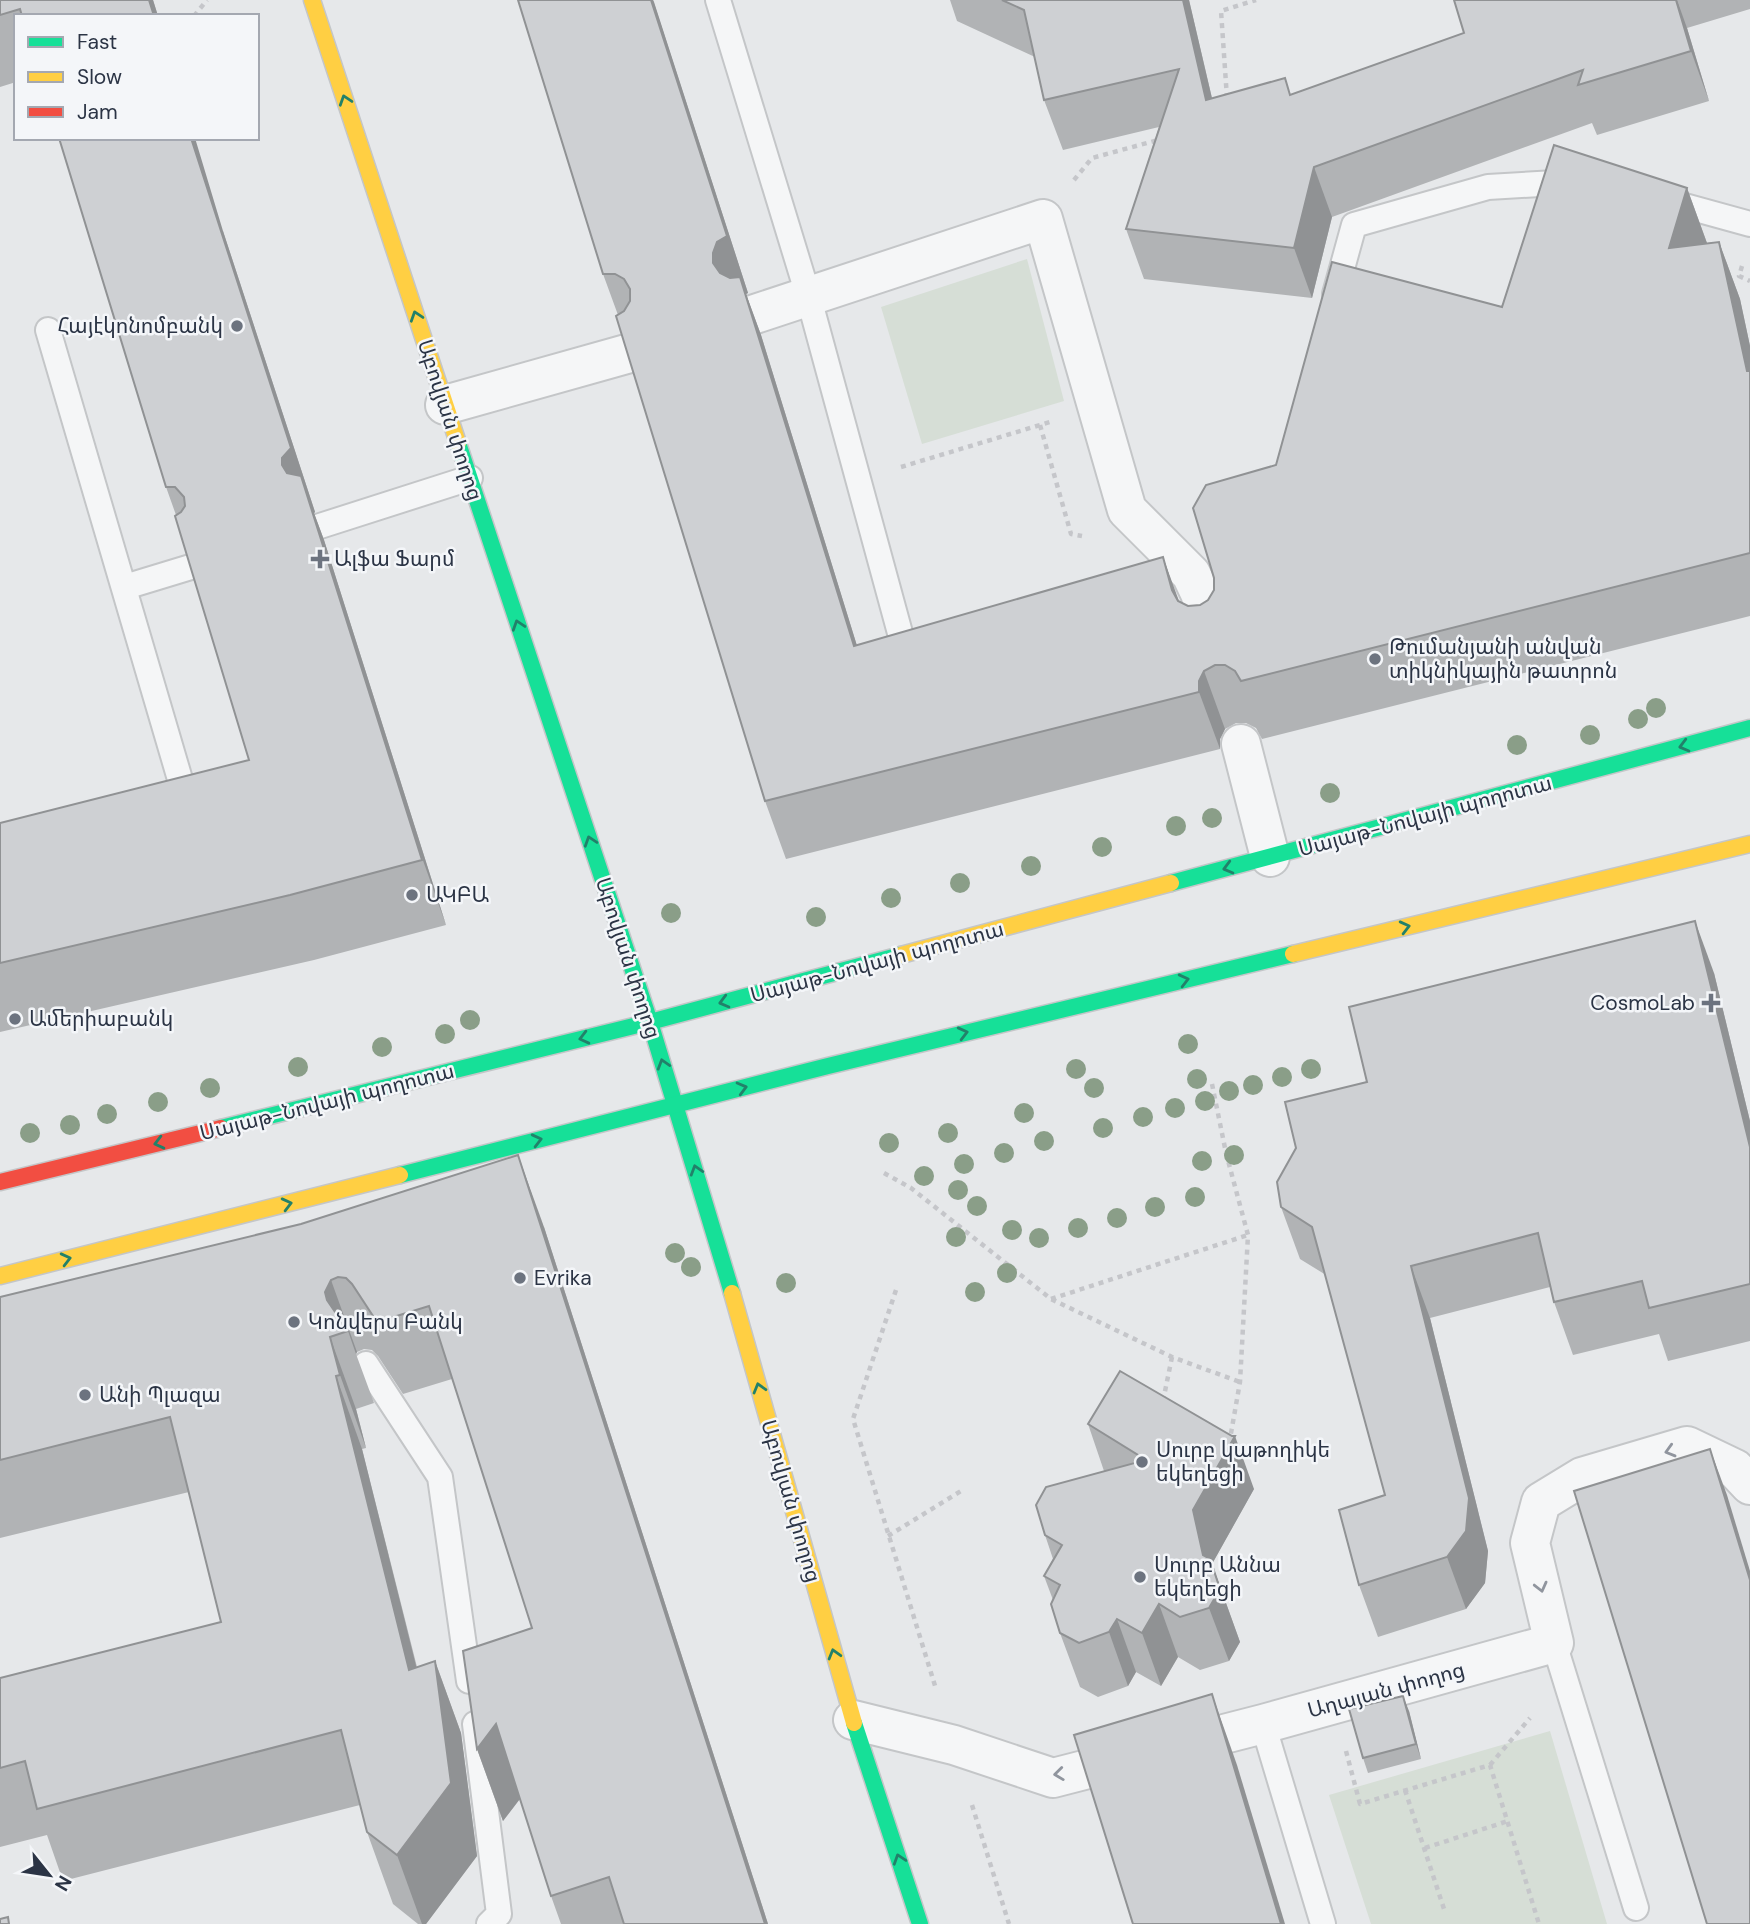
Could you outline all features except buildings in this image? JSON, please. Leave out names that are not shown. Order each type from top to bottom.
[{"type":"main road","name":"Աբովյան փողոց","points":[[312,0],[650,1022],[713,1226],[853,1720],[920,1924]]},
{"type":"main road","name":"Սայաթ-Նովայի պողոտա","points":[[0,1182],[650,1022],[1750,728]]},
{"type":"main road","points":[[0,1276],[841,1062],[1749,848]]},
{"type":"street","points":[[755,314],[1043,219],[1127,510],[1186,570],[1200,593],[1214,642]]},
{"type":"street","points":[[445,405],[630,353]]},
{"type":"street","points":[[1241,744],[1270,857]]},
{"type":"street","points":[[1560,1660],[1530,1543],[1541,1502],[1582,1477],[1687,1446],[1735,1469],[1750,1485]]},
{"type":"street","name":"Աղայան փողոց","points":[[853,1720],[954,1745],[1053,1778],[1334,1704],[1560,1660]]},
{"type":"lane","points":[[718,0],[808,295],[905,655],[932,648]]},
{"type":"lane","points":[[1329,316],[1354,225],[1488,187],[1592,180]]},
{"type":"lane","points":[[1645,195],[1750,224]]},
{"type":"lane","points":[[48,330],[192,822],[179,826]]},
{"type":"lane","points":[[320,526],[470,478]]},
{"type":"lane","points":[[125,587],[194,566]]},
{"type":"lane","points":[[366,1364],[440,1477],[499,1914],[489,1924]]},
{"type":"lane","points":[[1560,1660],[1636,1908]]},
{"type":"lane","points":[[1263,1724],[1323,1924]]},
{"type":"path","points":[[196,14],[207,0]]},
{"type":"path","points":[[1228,107],[1221,11],[1256,0]]},
{"type":"path","points":[[1043,219],[1092,158],[1167,137]]},
{"type":"path","points":[[1739,276],[1750,281]]},
{"type":"path","points":[[857,481],[1098,408]]},
{"type":"path","points":[[1212,1084],[1226,1153],[1248,1235],[1240,1382],[1229,1448]]},
{"type":"path","points":[[884,1173],[911,1188],[1051,1299],[1172,1357],[1240,1382]]},
{"type":"path","points":[[1051,1299],[1248,1235]]},
{"type":"path","points":[[896,1290],[853,1419],[1009,1924]]},
{"type":"path","points":[[1162,1409],[1172,1357]]},
{"type":"path","points":[[888,1536],[961,1490]]},
{"type":"path","points":[[1334,1704],[1360,1804],[1490,1765],[1560,1660]]},
{"type":"path","points":[[1490,1765],[1539,1924]]},
{"type":"path","points":[[1405,1790],[1445,1912]]},
{"type":"path","points":[[1425,1848],[1508,1821]]},
{"type":"shaded area","points":[[1027,259],[1064,401],[922,444],[881,307]]},
{"type":"shaded area","points":[[1550,1731],[1607,1924],[1371,1924],[1329,1795]]},
{"type":"traffic: fast","points":[[458,443],[650,1022],[732,1293]]},
{"type":"traffic: fast","points":[[1171,883],[1750,728]]},
{"type":"traffic: fast","points":[[400,1175],[828,1066],[1293,954]]},
{"type":"traffic: fast","points":[[221,1128],[650,1022],[901,955]]},
{"type":"traffic: fast","points":[[854,1723],[920,1924]]},
{"type":"traffic: slow","points":[[312,0],[458,443]]},
{"type":"traffic: slow","points":[[1293,954],[1750,844]]},
{"type":"traffic: slow","points":[[901,955],[1171,883]]},
{"type":"traffic: slow","points":[[0,1276],[400,1175]]},
{"type":"traffic: slow","points":[[732,1293],[854,1723]]},
{"type":"traffic: jam","points":[[0,1182],[221,1128]]},
{"type":"place","name":"Հայէկոնոմբանկ","points":[[237,326]]},
{"type":"place","name":"Ալֆա Ֆարմ","points":[[320,559]]},
{"type":"place","name":"Թումանյանի անվան տիկնիկային թատրոն","points":[[1375,659]]},
{"type":"place","name":"ԱԿԲԱ","points":[[412,895]]},
{"type":"place","name":"CosmoLab","points":[[1711,1003]]},
{"type":"place","name":"Ամերիաբանկ","points":[[15,1019]]},
{"type":"place","name":"Evrika","points":[[520,1278]]},
{"type":"place","name":"Կոնվերս Բանկ","points":[[294,1322]]},
{"type":"place","name":"Անի Պլազա","points":[[85,1395]]},
{"type":"place","name":"Սուրբ կաթողիկե եկեղեցի","points":[[1142,1462]]},
{"type":"place","name":"Սուրբ Աննա եկեղեցի","points":[[1140,1577]]}]
